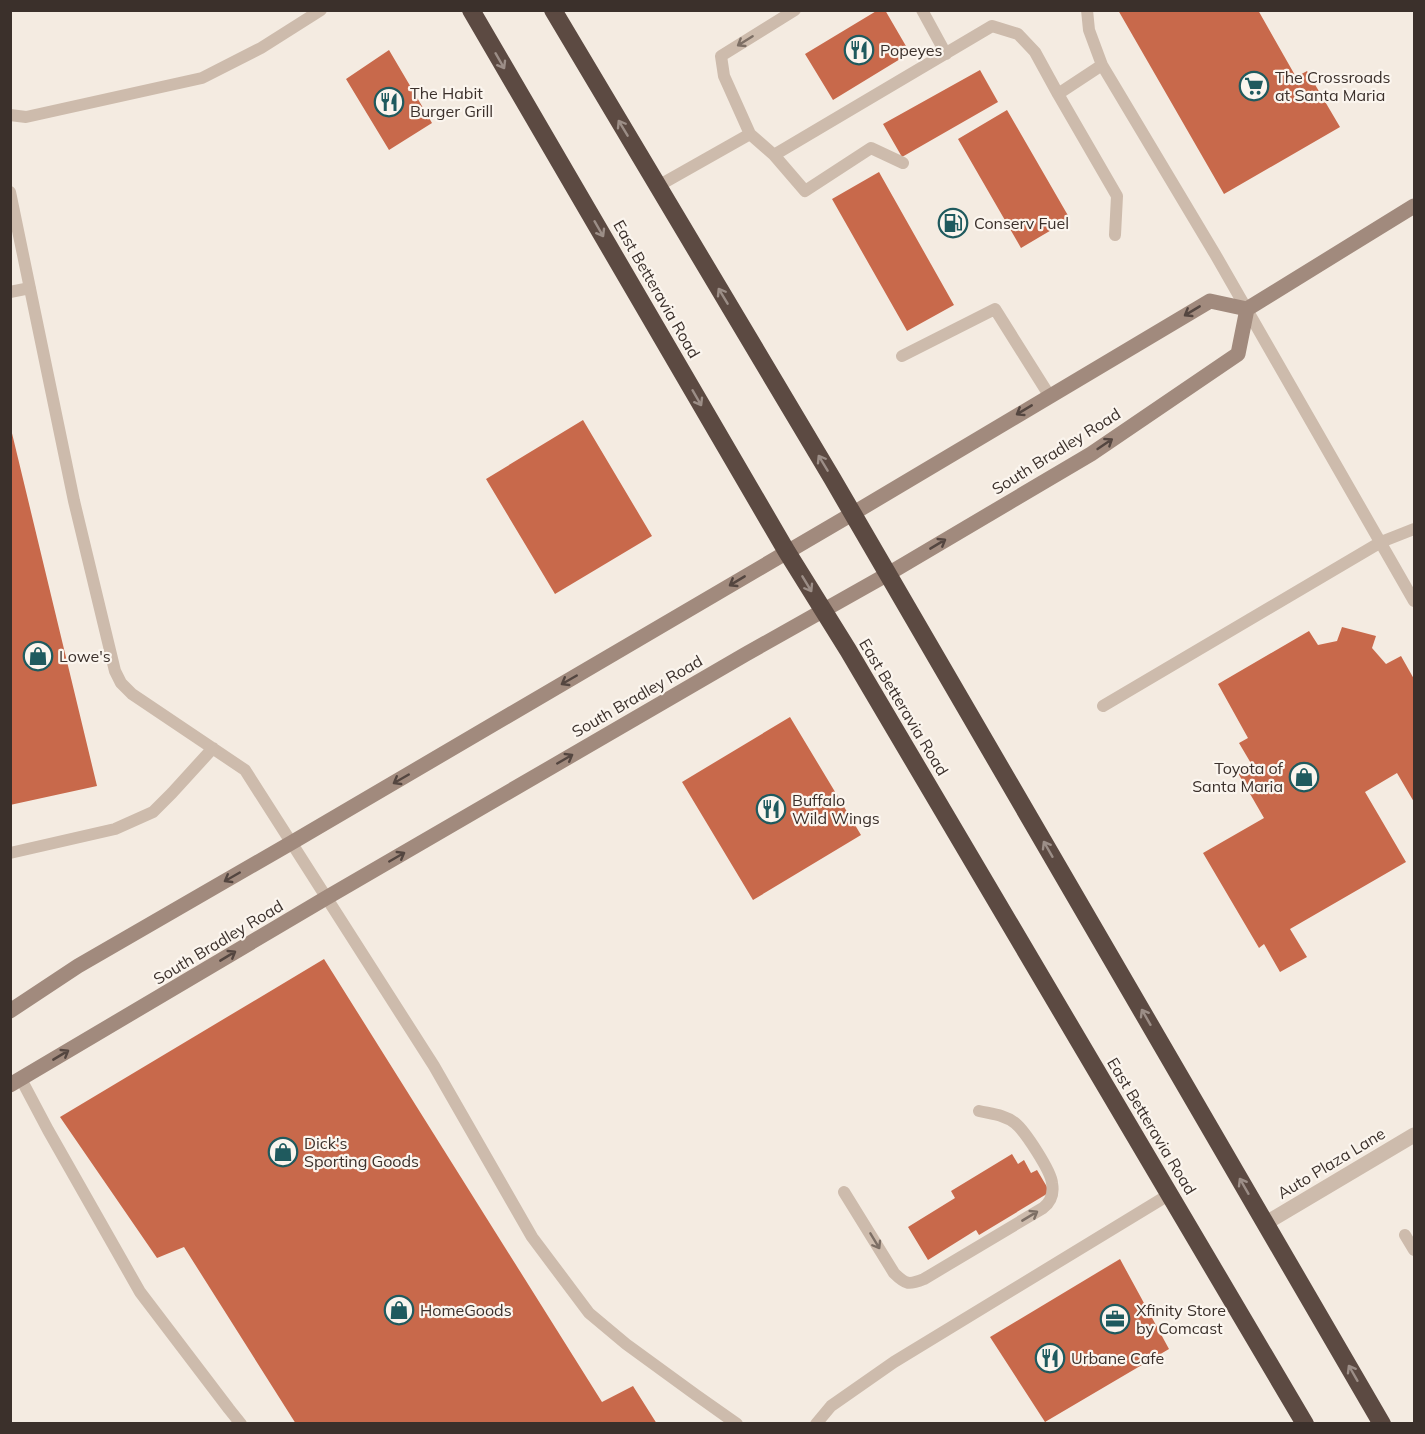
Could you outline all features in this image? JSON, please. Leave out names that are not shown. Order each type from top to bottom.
[{"type":"highway","name":"East Betteravia Road","points":[[471,10],[787,552],[848,650],[1305,1424]]},
{"type":"highway","points":[[553,10],[832,478],[1382,1424]]},
{"type":"street","points":[[10,1011],[78,966],[852,514],[1210,301],[1247,309],[1414,206]]},
{"type":"street","name":"South Bradley Road","points":[[16,1082],[326,898],[888,574],[1091,454],[1238,354],[1247,309]]},
{"type":"street","name":"Auto Plaza Lane","points":[[1266,1223],[1414,1135]]},
{"type":"lane","points":[[10,116],[26,117],[202,78],[261,48],[321,10]]},
{"type":"lane","points":[[795,10],[721,56],[724,76],[750,134],[774,155],[805,191],[871,148],[903,163]]},
{"type":"lane","points":[[922,10],[946,54]]},
{"type":"lane","points":[[1087,10],[1089,30],[1102,65],[1247,309],[1414,601]]},
{"type":"lane","points":[[774,155],[992,26],[1018,34],[1035,52],[1117,196],[1115,235]]},
{"type":"lane","points":[[1058,94],[1102,65]]},
{"type":"lane","points":[[658,186],[750,134]]},
{"type":"lane","points":[[10,192],[82,540],[115,671],[121,683],[132,694],[245,770],[434,1066],[532,1237],[589,1313],[626,1344],[737,1424]]},
{"type":"lane","points":[[10,292],[30,288]]},
{"type":"lane","points":[[902,356],[995,309],[1049,395]]},
{"type":"lane","points":[[1103,706],[1381,542],[1414,529]]},
{"type":"lane","points":[[10,853],[116,829],[153,812],[213,747]]},
{"type":"lane","points":[[16,1082],[48,1130],[140,1292],[241,1424]]},
{"type":"lane","points":[[844,1192],[894,1273],[903,1282],[913,1284],[1043,1208],[1050,1203],[1053,1191],[1052,1180],[1028,1137],[1017,1124],[1007,1117],[979,1111]]},
{"type":"lane","points":[[816,1424],[831,1407],[894,1362],[1170,1194]]},
{"type":"lane","points":[[1405,1234],[1414,1250]]},
{"type":"building","points":[[878,10],[885,10],[910,53],[833,100],[805,54]]},
{"type":"building","points":[[1118,10],[1258,10],[1296,77],[1307,71],[1340,127],[1224,194]]},
{"type":"building","points":[[389,50],[432,123],[389,150],[346,79]]},
{"type":"building","points":[[980,70],[998,102],[902,157],[883,124]]},
{"type":"building","points":[[1007,110],[1070,219],[1021,248],[958,139]]},
{"type":"building","points":[[879,172],[954,305],[907,331],[832,199]]},
{"type":"building","points":[[583,420],[652,536],[555,594],[486,479]]},
{"type":"building","name":"Lowe's","points":[[10,425],[97,786],[10,805]]},
{"type":"building","points":[[1342,627],[1376,636],[1372,648],[1386,664],[1401,656],[1414,679],[1414,802],[1397,773],[1365,792],[1406,862],[1290,929],[1307,957],[1280,972],[1264,944],[1259,948],[1203,853],[1264,818],[1238,773],[1252,765],[1239,743],[1248,738],[1218,684],[1309,631],[1318,645],[1337,641]]},
{"type":"building","name":"Buffalo Wild Wings","points":[[790,717],[861,835],[753,900],[682,782]]},
{"type":"building","points":[[324,959],[602,1402],[633,1386],[657,1424],[327,1424],[326,1422],[296,1424],[184,1247],[157,1258],[60,1117]]},
{"type":"building","points":[[1012,1154],[1018,1164],[1024,1160],[1031,1173],[1037,1170],[1050,1192],[979,1235],[976,1230],[928,1260],[908,1227],[955,1198],[951,1191]]},
{"type":"building","points":[[1120,1259],[1169,1349],[1045,1422],[990,1337]]},
{"type":"place","name":"Popeyes","points":[[859,50]]},
{"type":"place","name":"The Crossroads at Santa Maria","points":[[1254,86]]},
{"type":"place","name":"The Habit Burger Grill","points":[[389,102]]},
{"type":"place","name":"Conserv Fuel","points":[[953,223]]},
{"type":"place","name":"Lowe's","points":[[38,656]]},
{"type":"place","name":"Toyota of Santa Maria","points":[[1304,777]]},
{"type":"place","name":"Buffalo Wild Wings","points":[[771,809]]},
{"type":"place","name":"Dick's Sporting Goods","points":[[283,1152]]},
{"type":"place","name":"HomeGoods","points":[[399,1310]]},
{"type":"place","name":"Xfinity Store by Comcast","points":[[1115,1319]]},
{"type":"place","name":"Urbane Cafe","points":[[1050,1358]]}]
